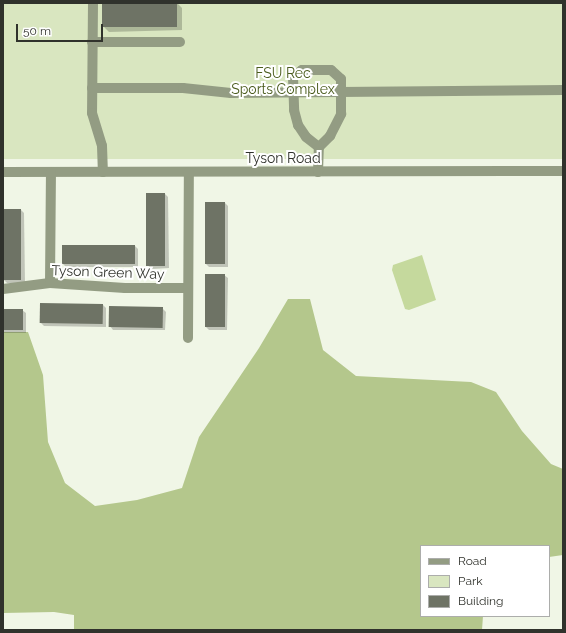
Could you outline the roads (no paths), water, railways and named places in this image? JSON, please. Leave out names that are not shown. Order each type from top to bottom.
[{"type":"street","points":[[93,3],[92,113],[102,146],[103,172]]},
{"type":"street","points":[[92,42],[180,42]]},
{"type":"street","points":[[318,172],[319,147],[330,136],[338,122],[342,92],[341,79],[331,70],[297,72],[293,77],[293,92],[298,125],[306,137],[319,147]]},
{"type":"street","points":[[92,88],[183,88],[231,93],[563,90]]},
{"type":"street","name":"Tyson Road","points":[[3,172],[563,171]]},
{"type":"street","points":[[50,283],[51,172]]},
{"type":"street","points":[[188,338],[189,172]]},
{"type":"street","name":"Tyson Green Way","points":[[3,289],[50,283],[125,288],[188,288]]},
{"type":"park label","name":"FSU Rec Sports Complex","points":[[283,82]]}]
